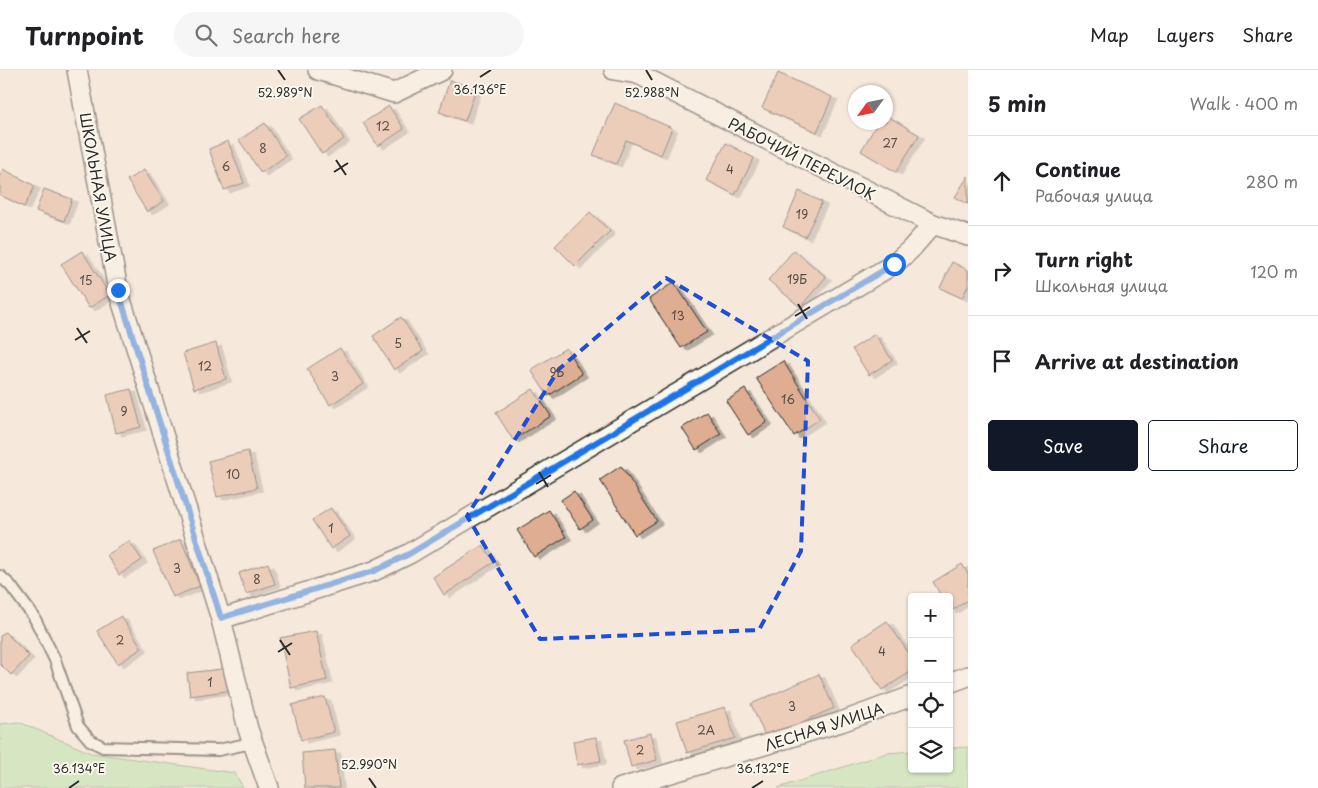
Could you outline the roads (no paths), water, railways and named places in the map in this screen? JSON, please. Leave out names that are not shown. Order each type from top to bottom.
[{"type":"street","name":"ШКОЛЬНАЯ УЛИЦА","points":[[77,70],[118,290],[221,618],[248,729],[270,788]]},
{"type":"street","points":[[318,70],[394,93],[442,70]]},
{"type":"street","name":"РАБОЧИЙ ПЕРЕУЛОК","points":[[614,70],[640,72],[933,224],[968,236]]},
{"type":"street","points":[[221,618],[374,571],[409,554],[894,264],[910,250],[933,224]]},
{"type":"street","points":[[953,682],[968,676]]},
{"type":"street","name":"ЛЕСНАЯ УЛИЦА","points":[[621,788],[841,722],[908,697]]},
{"type":"lane","points":[[0,576],[10,585],[34,617],[55,660],[78,726],[90,740],[103,747],[218,750],[252,742]]}]
